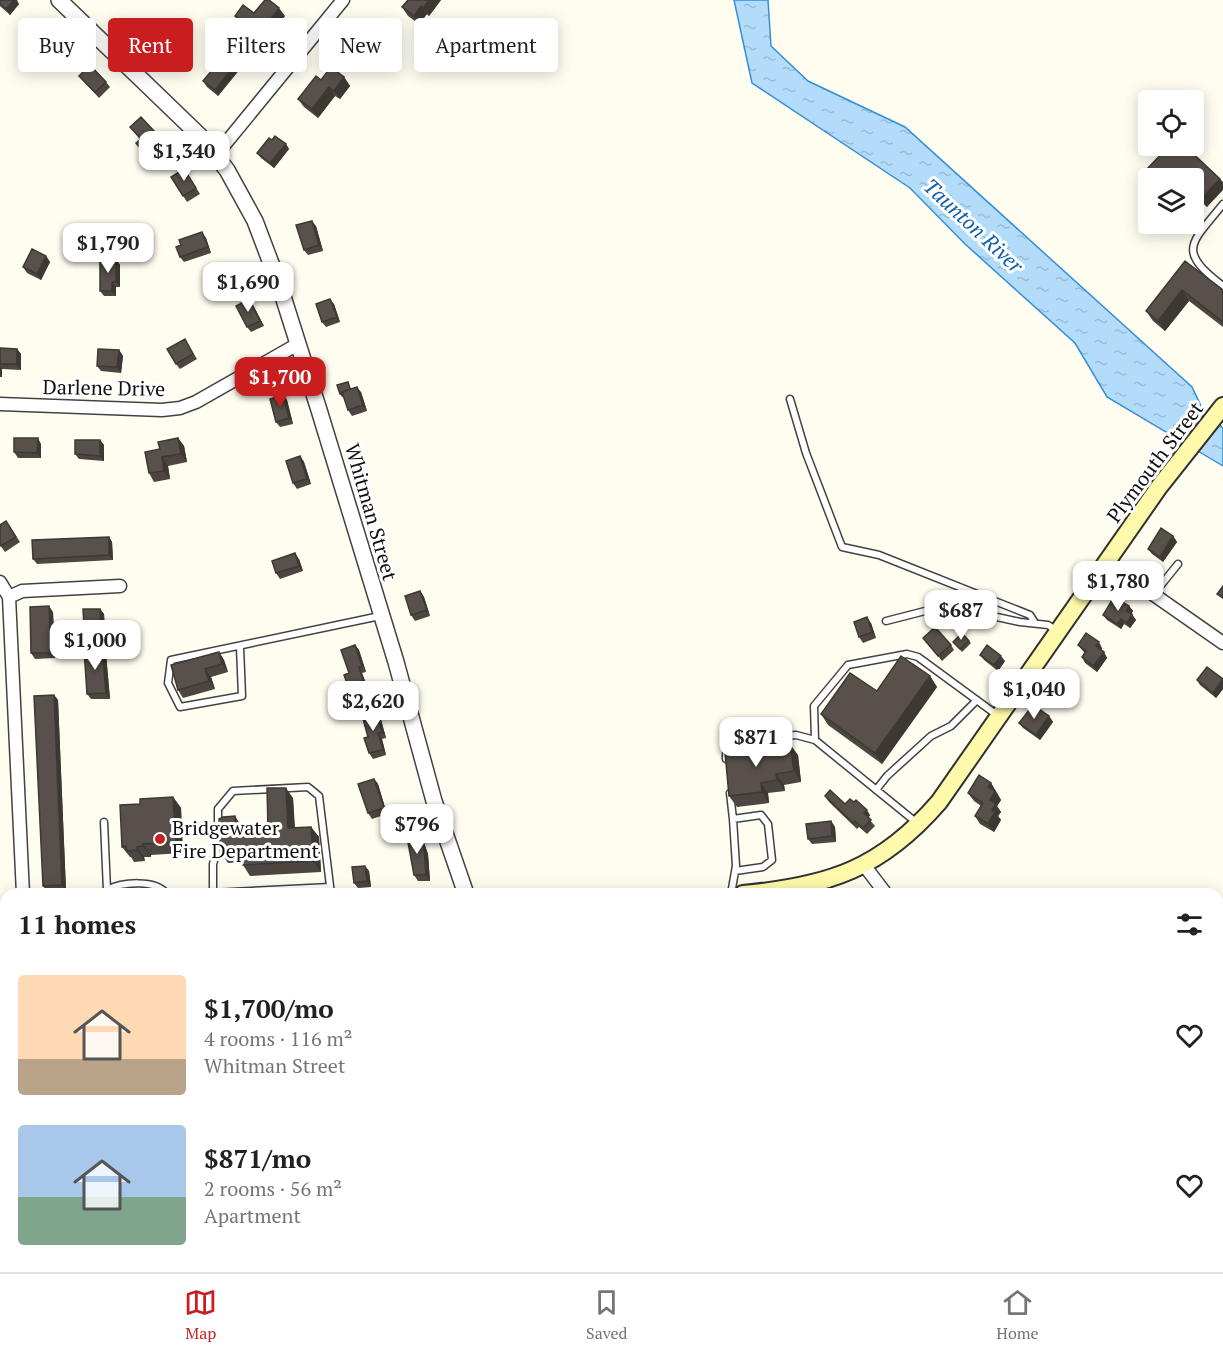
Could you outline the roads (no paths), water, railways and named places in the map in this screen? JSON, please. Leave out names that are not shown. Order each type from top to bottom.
[{"type":"main road","name":"Plymouth Street","points":[[793,888],[819,882],[864,865],[919,825],[939,802],[1057,631],[1188,449],[1220,410]]},
{"type":"street","name":"Whitman Street","points":[[59,0],[132,68],[216,155],[237,186],[255,221],[298,344],[437,810],[464,888]]},
{"type":"street","points":[[216,155],[343,0]]},
{"type":"street","name":"Darlene Drive","points":[[0,404],[162,410],[180,408],[196,402],[298,344]]},
{"type":"street","points":[[1107,562],[1223,643]]},
{"type":"street","points":[[0,582],[9,597],[23,888]]},
{"type":"street","points":[[9,597],[22,591],[120,586]]},
{"type":"street","points":[[864,865],[881,888]]},
{"type":"lane","points":[[1223,204],[1192,242],[1192,253],[1200,268],[1223,286]]},
{"type":"lane","points":[[790,399],[806,453],[842,547],[879,555],[1030,615],[1035,623]]},
{"type":"lane","points":[[1153,596],[1178,564]]},
{"type":"lane","points":[[886,621],[929,610],[956,608],[1048,625],[1057,631]]},
{"type":"lane","points":[[240,647],[242,696],[180,707],[168,683],[171,660],[380,616]]},
{"type":"lane","points":[[814,740],[814,706],[848,665],[907,654],[918,657],[999,716]]},
{"type":"lane","points":[[876,790],[931,736],[951,726],[977,700]]},
{"type":"lane","points":[[727,764],[726,753],[730,745],[738,741],[796,735],[814,740],[919,825]]},
{"type":"lane","points":[[730,786],[735,871],[732,888]]},
{"type":"lane","points":[[212,888],[213,864],[218,848],[218,808],[232,791],[308,787],[319,796],[330,888]]},
{"type":"lane","points":[[733,819],[761,815],[766,818],[772,860],[763,867],[735,871]]},
{"type":"lane","points":[[104,822],[107,888]]},
{"type":"lane","points":[[112,888],[151,884],[157,888]]},
{"type":"water","name":"Taunton River","points":[[734,0],[768,0],[771,46],[808,81],[905,127],[1192,387],[1202,408],[1223,428],[1223,466],[1107,397],[1075,343],[965,244],[910,188],[752,83]]},
{"type":"place","name":"Bridgewater Fire Department","points":[[160,839]]}]
